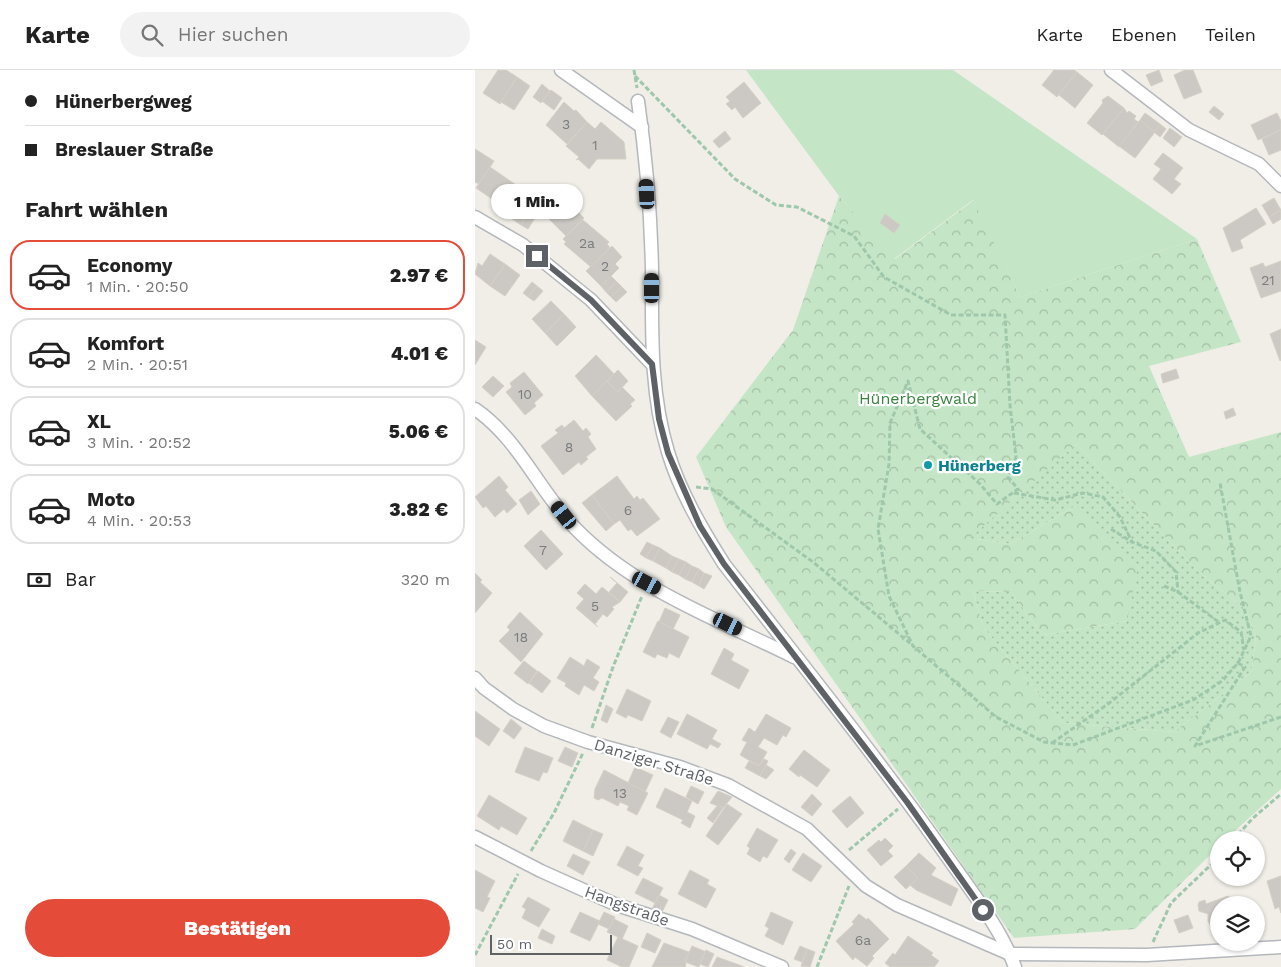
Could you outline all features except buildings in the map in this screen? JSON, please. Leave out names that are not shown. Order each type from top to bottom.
[{"type":"street","points":[[561,70],[642,126]]},
{"type":"street","points":[[1111,70],[1189,130],[1259,164],[1281,186]]},
{"type":"street","points":[[638,101],[642,126],[651,269],[652,364],[659,419],[668,453],[680,485],[700,526],[724,564],[799,659],[907,802],[973,895],[1010,954],[1015,967]]},
{"type":"street","points":[[475,217],[523,245],[591,300],[652,364]]},
{"type":"street","points":[[475,409],[505,436],[574,527],[619,566],[647,583],[799,659]]},
{"type":"street","name":"Danziger Straße","points":[[475,678],[484,688],[513,709],[544,726],[588,742],[680,767],[728,784],[807,829],[866,886],[897,905],[1010,954]]},
{"type":"street","name":"Hangstraße","points":[[475,836],[524,862],[617,905],[692,928],[782,967]]},
{"type":"street","points":[[1010,954],[1147,955],[1281,947]]},
{"type":"path","points":[[635,76],[735,180],[775,205],[797,207],[853,236],[884,277],[951,315],[1005,315],[1010,405],[1016,458],[1007,477],[1019,490],[997,504],[980,484],[920,429],[907,381],[890,423],[889,464],[878,529],[889,596],[913,646]]},
{"type":"path","points":[[680,485],[712,489],[813,562],[997,717],[1044,742],[1073,745],[1193,700],[1222,681],[1238,663],[1251,636],[1240,592],[1220,483]]},
{"type":"path","points":[[1014,493],[1055,500],[1083,493],[1103,497],[1120,517],[1132,542]]},
{"type":"path","points":[[1111,529],[1132,542],[1156,551],[1176,572],[1178,592]]},
{"type":"path","points":[[475,955],[524,862],[554,813],[588,742],[613,667],[647,583]]},
{"type":"path","points":[[1164,586],[1178,592],[1219,623]]},
{"type":"path","points":[[1052,743],[1108,704],[1198,634],[1225,620],[1241,632],[1244,651]]},
{"type":"path","points":[[1238,663],[1245,667],[1195,746],[1281,717]]},
{"type":"path","points":[[1241,831],[1281,794]]},
{"type":"path","points":[[839,860],[866,834],[907,802]]},
{"type":"path","points":[[1147,955],[1171,903],[1210,866]]},
{"type":"path","points":[[817,967],[851,881]]},
{"type":"green space","points":[[746,70],[953,70],[1197,239],[1020,297],[973,200],[894,259],[839,196]]},
{"type":"green space","name":"Hünerbergwald","points":[[839,196],[895,259],[974,200],[1020,297],[1197,239],[1241,342],[1149,366],[1189,457],[1281,432],[1281,789],[1235,831],[1210,831],[1210,855],[1135,929],[1014,938],[726,527],[696,457],[793,330]],"holes":[[[1076,444],[1200,573],[1245,609],[1256,636],[1252,671],[1174,732],[1063,723],[983,627],[973,591],[1011,592],[1043,635],[1127,621],[1137,571],[1077,505],[1010,544],[970,538]]]},
{"type":"green space","points":[[1076,444],[1200,573],[1245,609],[1256,636],[1252,671],[1174,732],[1063,723],[983,627],[973,591],[1011,592],[1043,635],[1127,621],[1077,505],[1010,544],[969,538]]},
{"type":"place","name":"Hünerberg","points":[[928,465]]},
{"type":"route","points":[[537,256],[591,300],[652,364],[659,419],[668,453],[680,485],[700,526],[724,564],[799,659],[907,802],[983,910]]}]
